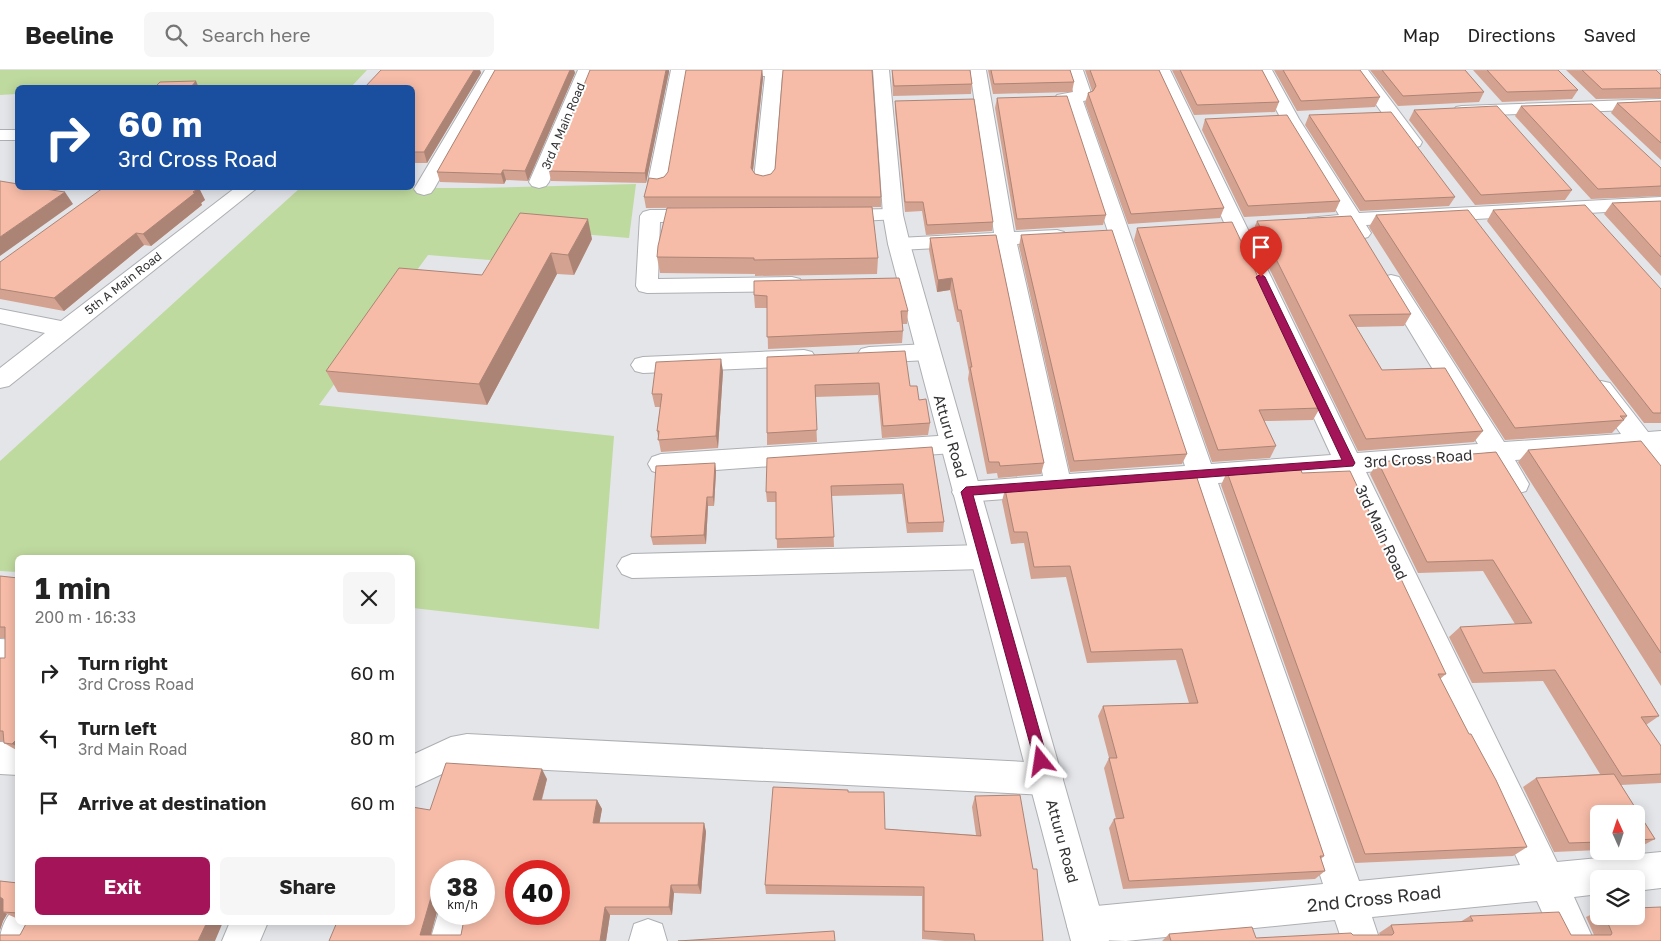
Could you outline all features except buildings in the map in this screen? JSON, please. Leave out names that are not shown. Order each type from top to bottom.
[{"type":"street","points":[[424,189],[493,70]]},
{"type":"street","name":"3rd A Main Road","points":[[539,182],[586,70]]},
{"type":"street","points":[[658,182],[679,70]]},
{"type":"street","points":[[702,70],[832,72]]},
{"type":"street","points":[[978,70],[992,101],[1005,238],[1058,485]]},
{"type":"street","points":[[1046,100],[1073,99],[1084,96],[1075,70]]},
{"type":"street","name":"3rd Main Road","points":[[1162,70],[1197,123],[1236,226],[1575,941]]},
{"type":"street","points":[[1264,70],[1290,119],[1527,502]]},
{"type":"street","points":[[1359,70],[1426,160]]},
{"type":"street","points":[[764,179],[774,71]]},
{"type":"street","name":"Atturu Road","points":[[875,71],[894,102],[893,216],[899,244],[898,282],[928,352],[1088,933]]},
{"type":"street","points":[[1572,88],[1606,120]]},
{"type":"street","points":[[1073,99],[1109,233],[1201,474],[1361,941]]},
{"type":"street","points":[[963,101],[992,101]]},
{"type":"street","points":[[1489,102],[1514,130]]},
{"type":"street","points":[[1448,111],[1489,102],[1592,106],[1661,104]]},
{"type":"street","points":[[0,135],[15,134]]},
{"type":"street","name":"5th A Main Road","points":[[0,380],[63,329],[244,190]]},
{"type":"street","points":[[1450,190],[1485,237]]},
{"type":"street","points":[[1294,223],[1467,213],[1576,200],[1661,203]]},
{"type":"street","points":[[1576,200],[1602,228]]},
{"type":"street","points":[[718,216],[650,216],[647,286],[812,283]]},
{"type":"street","points":[[815,216],[893,216]]},
{"type":"street","points":[[899,244],[1109,233]]},
{"type":"street","points":[[0,316],[63,329]]},
{"type":"street","points":[[643,365],[928,352]]},
{"type":"street","points":[[1587,370],[1651,440],[1661,467]]},
{"type":"street","name":"3rd Cross Road","points":[[966,492],[1651,440]]},
{"type":"street","points":[[661,464],[953,444]]},
{"type":"street","points":[[632,566],[984,557]]},
{"type":"street","points":[[0,653],[15,654]]},
{"type":"street","points":[[415,771],[451,753],[467,750],[1046,780]]},
{"type":"street","points":[[0,758],[15,759]]},
{"type":"street","name":"2nd Cross Road","points":[[1088,933],[1347,900],[1661,870]]},
{"type":"street","points":[[16,941],[25,925]]},
{"type":"street","points":[[241,941],[249,925]]},
{"type":"green space","points":[[0,70],[367,70],[353,85],[15,85],[15,94],[0,95]]},
{"type":"green space","points":[[636,184],[629,238],[522,229],[502,261],[428,255],[319,405],[614,436],[599,629],[415,608],[415,555],[15,555],[15,572],[0,571],[0,461],[298,190]]},
{"type":"route","points":[[1041,761],[966,492],[1349,463],[1261,277]]}]
